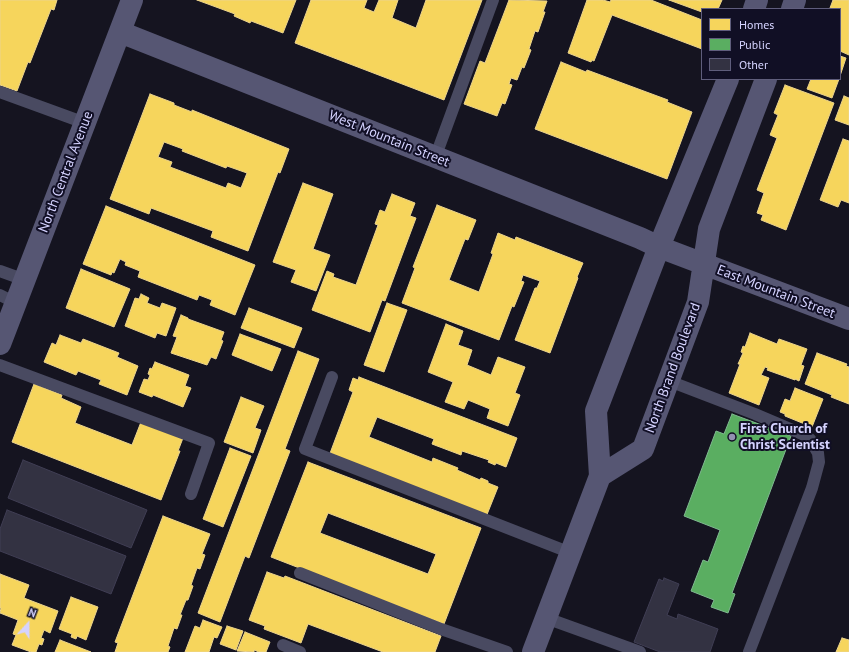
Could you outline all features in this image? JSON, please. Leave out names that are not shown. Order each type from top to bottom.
[{"type":"street","name":"North Central Avenue","points":[[0,344],[8,299],[25,280],[132,0]]},
{"type":"street","name":"West Mountain Street","points":[[120,32],[704,264]]},
{"type":"street","points":[[533,652],[600,476],[596,411],[659,247],[728,80]]},
{"type":"street","name":"North Brand Boulevard","points":[[600,476],[643,449],[698,302],[709,229],[766,80]]},
{"type":"street","name":"East Mountain Street","points":[[704,264],[849,319]]},
{"type":"lane","points":[[435,158],[493,0]]},
{"type":"lane","points":[[0,92],[85,123]]},
{"type":"lane","points":[[0,271],[25,280]]},
{"type":"lane","points":[[0,365],[209,443],[191,494]]},
{"type":"lane","points":[[332,377],[305,450],[571,553]]},
{"type":"lane","points":[[669,381],[802,434],[810,439],[818,453],[819,462],[812,488],[749,652]]},
{"type":"lane","points":[[300,573],[441,629],[507,652]]},
{"type":"lane","points":[[546,618],[640,652]]},
{"type":"lane","points":[[283,645],[300,652]]},
{"type":"building: Homes","points":[[0,0],[57,0],[54,10],[51,9],[30,63],[28,62],[17,91],[0,85]]},
{"type":"building: Homes","points":[[197,0],[296,0],[283,33],[251,21],[250,23],[234,16],[235,14]]},
{"type":"building: Homes","points":[[311,0],[367,0],[364,8],[374,12],[379,0],[398,0],[392,18],[416,28],[426,0],[482,0],[444,100],[295,43]]},
{"type":"building: Homes","points":[[509,0],[547,1],[543,12],[545,12],[538,32],[535,31],[529,49],[531,50],[524,68],[522,67],[517,80],[511,78],[509,84],[512,85],[505,104],[502,103],[497,116],[464,104],[480,61],[485,63]]},
{"type":"building: Homes","points":[[587,0],[603,0],[610,2],[611,0],[651,0],[701,20],[701,49],[612,15],[594,61],[592,60],[591,62],[568,53]]},
{"type":"building: Homes","points":[[669,0],[722,0],[718,8],[701,8],[701,12]]},
{"type":"building: Homes","points":[[833,0],[849,0],[849,55],[841,51],[841,8],[830,8]]},
{"type":"building: Homes","points":[[841,56],[846,58],[841,73]]},
{"type":"building: Homes","points":[[561,62],[668,100],[667,102],[692,112],[667,179],[535,129]]},
{"type":"building: Homes","points":[[811,80],[839,80],[832,98],[807,89]]},
{"type":"building: Homes","points":[[785,85],[834,103],[786,230],[761,220],[763,215],[757,213],[764,193],[757,190],[777,138],[770,135],[778,115],[774,113]]},
{"type":"building: Homes","points":[[150,94],[174,103],[174,105],[192,112],[192,110],[289,149],[280,173],[278,172],[248,251],[211,237],[213,231],[151,208],[149,214],[110,199]],"holes":[[[164,142],[183,149],[182,151],[226,168],[227,166],[247,173],[241,188],[228,183],[226,188],[170,167],[172,162],[158,157]]]},
{"type":"building: Homes","points":[[844,96],[849,98],[849,125],[835,120]]},
{"type":"building: Homes","points":[[843,139],[849,141],[849,203],[841,200],[838,207],[820,200]]},
{"type":"building: Homes","points":[[303,183],[333,194],[313,249],[330,255],[316,291],[291,282],[296,270],[273,262]]},
{"type":"building: Homes","points":[[392,194],[415,203],[410,216],[416,218],[385,301],[382,300],[370,332],[312,310],[327,271],[334,274],[333,277],[356,285],[378,225],[375,224],[380,210],[385,212]]},
{"type":"building: Homes","points":[[437,205],[476,220],[468,240],[465,239],[449,280],[479,292],[493,254],[491,253],[498,233],[515,240],[516,237],[583,263],[550,353],[515,340],[535,288],[537,288],[540,281],[523,275],[521,281],[524,282],[514,307],[512,306],[499,340],[402,303],[415,268],[413,267]]},
{"type":"building: Homes","points":[[106,206],[255,265],[235,315],[210,305],[212,300],[199,295],[197,300],[138,277],[140,271],[125,265],[126,262],[120,259],[114,273],[112,272],[111,275],[83,264]]},
{"type":"building: Homes","points":[[81,269],[130,289],[114,327],[66,308]]},
{"type":"building: Homes","points":[[141,294],[149,298],[147,303],[160,308],[162,303],[176,308],[166,336],[157,333],[155,338],[125,326],[135,298],[139,299]]},
{"type":"building: Homes","points":[[387,303],[407,310],[384,372],[364,365]]},
{"type":"building: Homes","points":[[249,308],[302,328],[294,348],[241,328]]},
{"type":"building: Homes","points":[[181,315],[224,332],[221,340],[223,341],[216,359],[211,357],[207,365],[171,353],[177,337],[173,336]]},
{"type":"building: Homes","points":[[446,324],[463,331],[458,345],[472,350],[467,365],[491,375],[498,357],[525,367],[515,393],[520,395],[508,426],[487,418],[490,409],[468,400],[464,409],[445,402],[453,382],[428,372]]},
{"type":"building: Homes","points":[[750,333],[777,344],[779,339],[807,349],[801,365],[804,366],[799,381],[767,370],[768,368],[765,367],[761,375],[769,378],[759,405],[729,393],[740,364],[738,364],[743,353],[741,352],[743,346],[745,347]]},
{"type":"building: Homes","points":[[240,334],[281,349],[272,371],[232,355]]},
{"type":"building: Homes","points":[[60,335],[81,343],[83,339],[119,353],[117,357],[138,366],[127,395],[99,384],[101,380],[78,371],[76,375],[44,362],[52,343],[56,345]]},
{"type":"building: Homes","points":[[298,351],[319,359],[285,449],[290,451],[249,558],[245,556],[220,622],[198,613]]},
{"type":"building: Homes","points":[[817,353],[847,364],[846,366],[849,367],[849,404],[805,384]]},
{"type":"building: Homes","points":[[155,362],[189,375],[185,386],[191,388],[183,407],[153,395],[152,397],[139,392],[144,379],[148,380],[150,368],[152,369]]},
{"type":"building: Homes","points":[[359,377],[517,438],[506,467],[496,463],[495,465],[488,462],[489,460],[462,451],[461,455],[432,444],[434,439],[377,417],[369,437],[432,462],[433,458],[458,468],[457,470],[480,480],[481,478],[488,481],[488,483],[498,487],[486,517],[329,456],[353,392],[349,390],[353,378],[358,380]]},
{"type":"building: Homes","points":[[34,384],[62,395],[61,398],[81,407],[75,423],[132,445],[141,422],[183,438],[178,451],[180,451],[161,500],[12,442]]},
{"type":"building: Homes","points":[[795,388],[823,399],[812,427],[785,416],[785,414],[780,412],[785,399],[790,401]]},
{"type":"building: Homes","points":[[241,397],[264,406],[255,428],[261,430],[253,453],[224,442]]},
{"type":"building: Homes","points":[[230,448],[251,456],[223,527],[203,519]]},
{"type":"building: Homes","points":[[308,462],[481,528],[444,624],[271,557]],"holes":[[[328,513],[436,554],[428,574],[320,533]]]},
{"type":"building: Homes","points":[[163,516],[210,534],[202,554],[205,555],[200,569],[197,568],[191,585],[193,586],[180,615],[182,615],[177,629],[174,628],[168,646],[170,647],[168,652],[115,652],[118,643],[115,642]]},
{"type":"building: Homes","points":[[267,572],[284,578],[285,576],[441,636],[435,652],[383,652],[308,624],[301,643],[264,629],[265,626],[249,620]]},
{"type":"building: Homes","points":[[0,574],[29,585],[24,598],[58,611],[50,633],[44,630],[41,638],[44,639],[42,645],[39,644],[36,652],[31,652],[12,645],[16,635],[13,634],[18,620],[0,613]]},
{"type":"building: Homes","points":[[71,597],[98,607],[86,640],[77,636],[76,639],[71,637],[72,634],[59,629]]},
{"type":"building: Homes","points":[[203,620],[222,627],[217,638],[214,637],[209,652],[185,652],[195,626],[200,628]]},
{"type":"building: Homes","points":[[227,626],[243,631],[236,650],[220,644]]},
{"type":"building: Homes","points":[[245,632],[270,642],[266,652],[254,650],[254,652],[237,651]]},
{"type":"building: Homes","points":[[842,638],[849,640],[849,652],[836,652]]},
{"type":"building: Homes","points":[[60,640],[91,652],[55,652]]},
{"type":"building: Public","points":[[732,414],[791,436],[732,593],[735,594],[728,613],[711,607],[714,600],[691,591],[703,560],[708,562],[720,530],[684,516],[716,431],[724,434]]},
{"type":"building: Other","points":[[23,460],[147,510],[131,548],[8,498]]},
{"type":"building: Other","points":[[7,510],[126,556],[111,594],[0,551],[0,529]]},
{"type":"building: Other","points":[[664,578],[679,584],[667,615],[677,619],[678,614],[718,629],[710,652],[660,652],[634,642],[659,579],[663,581]]},
{"type":"place","name":"First Church of Christ Scientist","points":[[732,437]]}]
